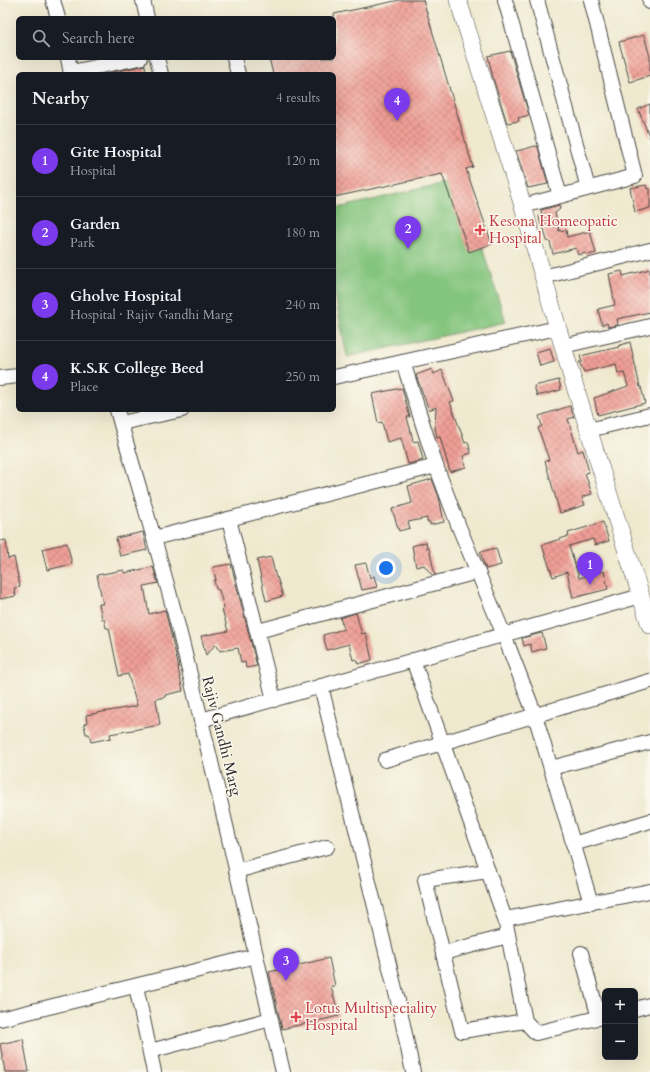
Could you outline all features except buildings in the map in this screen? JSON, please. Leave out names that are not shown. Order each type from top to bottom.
[{"type":"street","points":[[53,0],[57,16]]},
{"type":"street","points":[[142,0],[146,16]]},
{"type":"street","points":[[458,0],[523,206],[589,430],[645,602],[650,625]]},
{"type":"street","points":[[505,0],[560,196]]},
{"type":"street","points":[[537,0],[588,188]]},
{"type":"street","points":[[523,206],[635,176],[591,0]]},
{"type":"street","points":[[70,68],[126,60]]},
{"type":"street","points":[[158,60],[160,72]]},
{"type":"street","points":[[234,60],[238,72]]},
{"type":"street","points":[[543,277],[650,250]]},
{"type":"street","points":[[563,346],[650,326]]},
{"type":"street","points":[[336,377],[558,328]]},
{"type":"street","points":[[403,362],[436,466],[535,715],[591,903]]},
{"type":"street","points":[[0,378],[16,376]]},
{"type":"street","points":[[119,417],[164,412]]},
{"type":"street","points":[[589,430],[650,415]]},
{"type":"street","name":"Rajiv Gandhi Marg","points":[[119,417],[154,538],[201,720],[283,1072]]},
{"type":"street","points":[[154,538],[436,466]]},
{"type":"street","points":[[230,519],[274,700]]},
{"type":"street","points":[[258,631],[477,572]]},
{"type":"street","points":[[201,720],[504,635],[645,602]]},
{"type":"street","points":[[413,660],[505,919],[525,1021],[536,1033],[602,1017],[581,953]]},
{"type":"street","points":[[385,760],[650,681]]},
{"type":"street","points":[[321,686],[398,1001],[413,1072]]},
{"type":"street","points":[[551,768],[650,742]]},
{"type":"street","points":[[573,844],[650,821]]},
{"type":"street","points":[[236,871],[327,847]]},
{"type":"street","points":[[488,871],[425,880],[462,1031],[525,1021]]},
{"type":"street","points":[[505,919],[650,891]]},
{"type":"street","points":[[443,952],[508,936]]},
{"type":"street","points":[[0,1019],[256,956]]},
{"type":"street","points":[[136,986],[154,1072]]},
{"type":"street","points":[[638,1008],[650,1005]]},
{"type":"street","points":[[150,1051],[271,1019]]},
{"type":"green space","points":[[460,179],[506,322],[347,357],[336,299],[336,209]]},
{"type":"place","name":"K.S.K College Beed","points":[[397,121]]},
{"type":"place","name":"Kesona Homeopatic Hospital","points":[[480,230]]},
{"type":"place","name":"Garden","points":[[408,249]]},
{"type":"place","name":"Gite Hospital","points":[[590,585]]},
{"type":"place","name":"Gholve Hospital","points":[[286,981]]},
{"type":"place","name":"Lotus Multispeciality Hospital","points":[[296,1017]]}]
